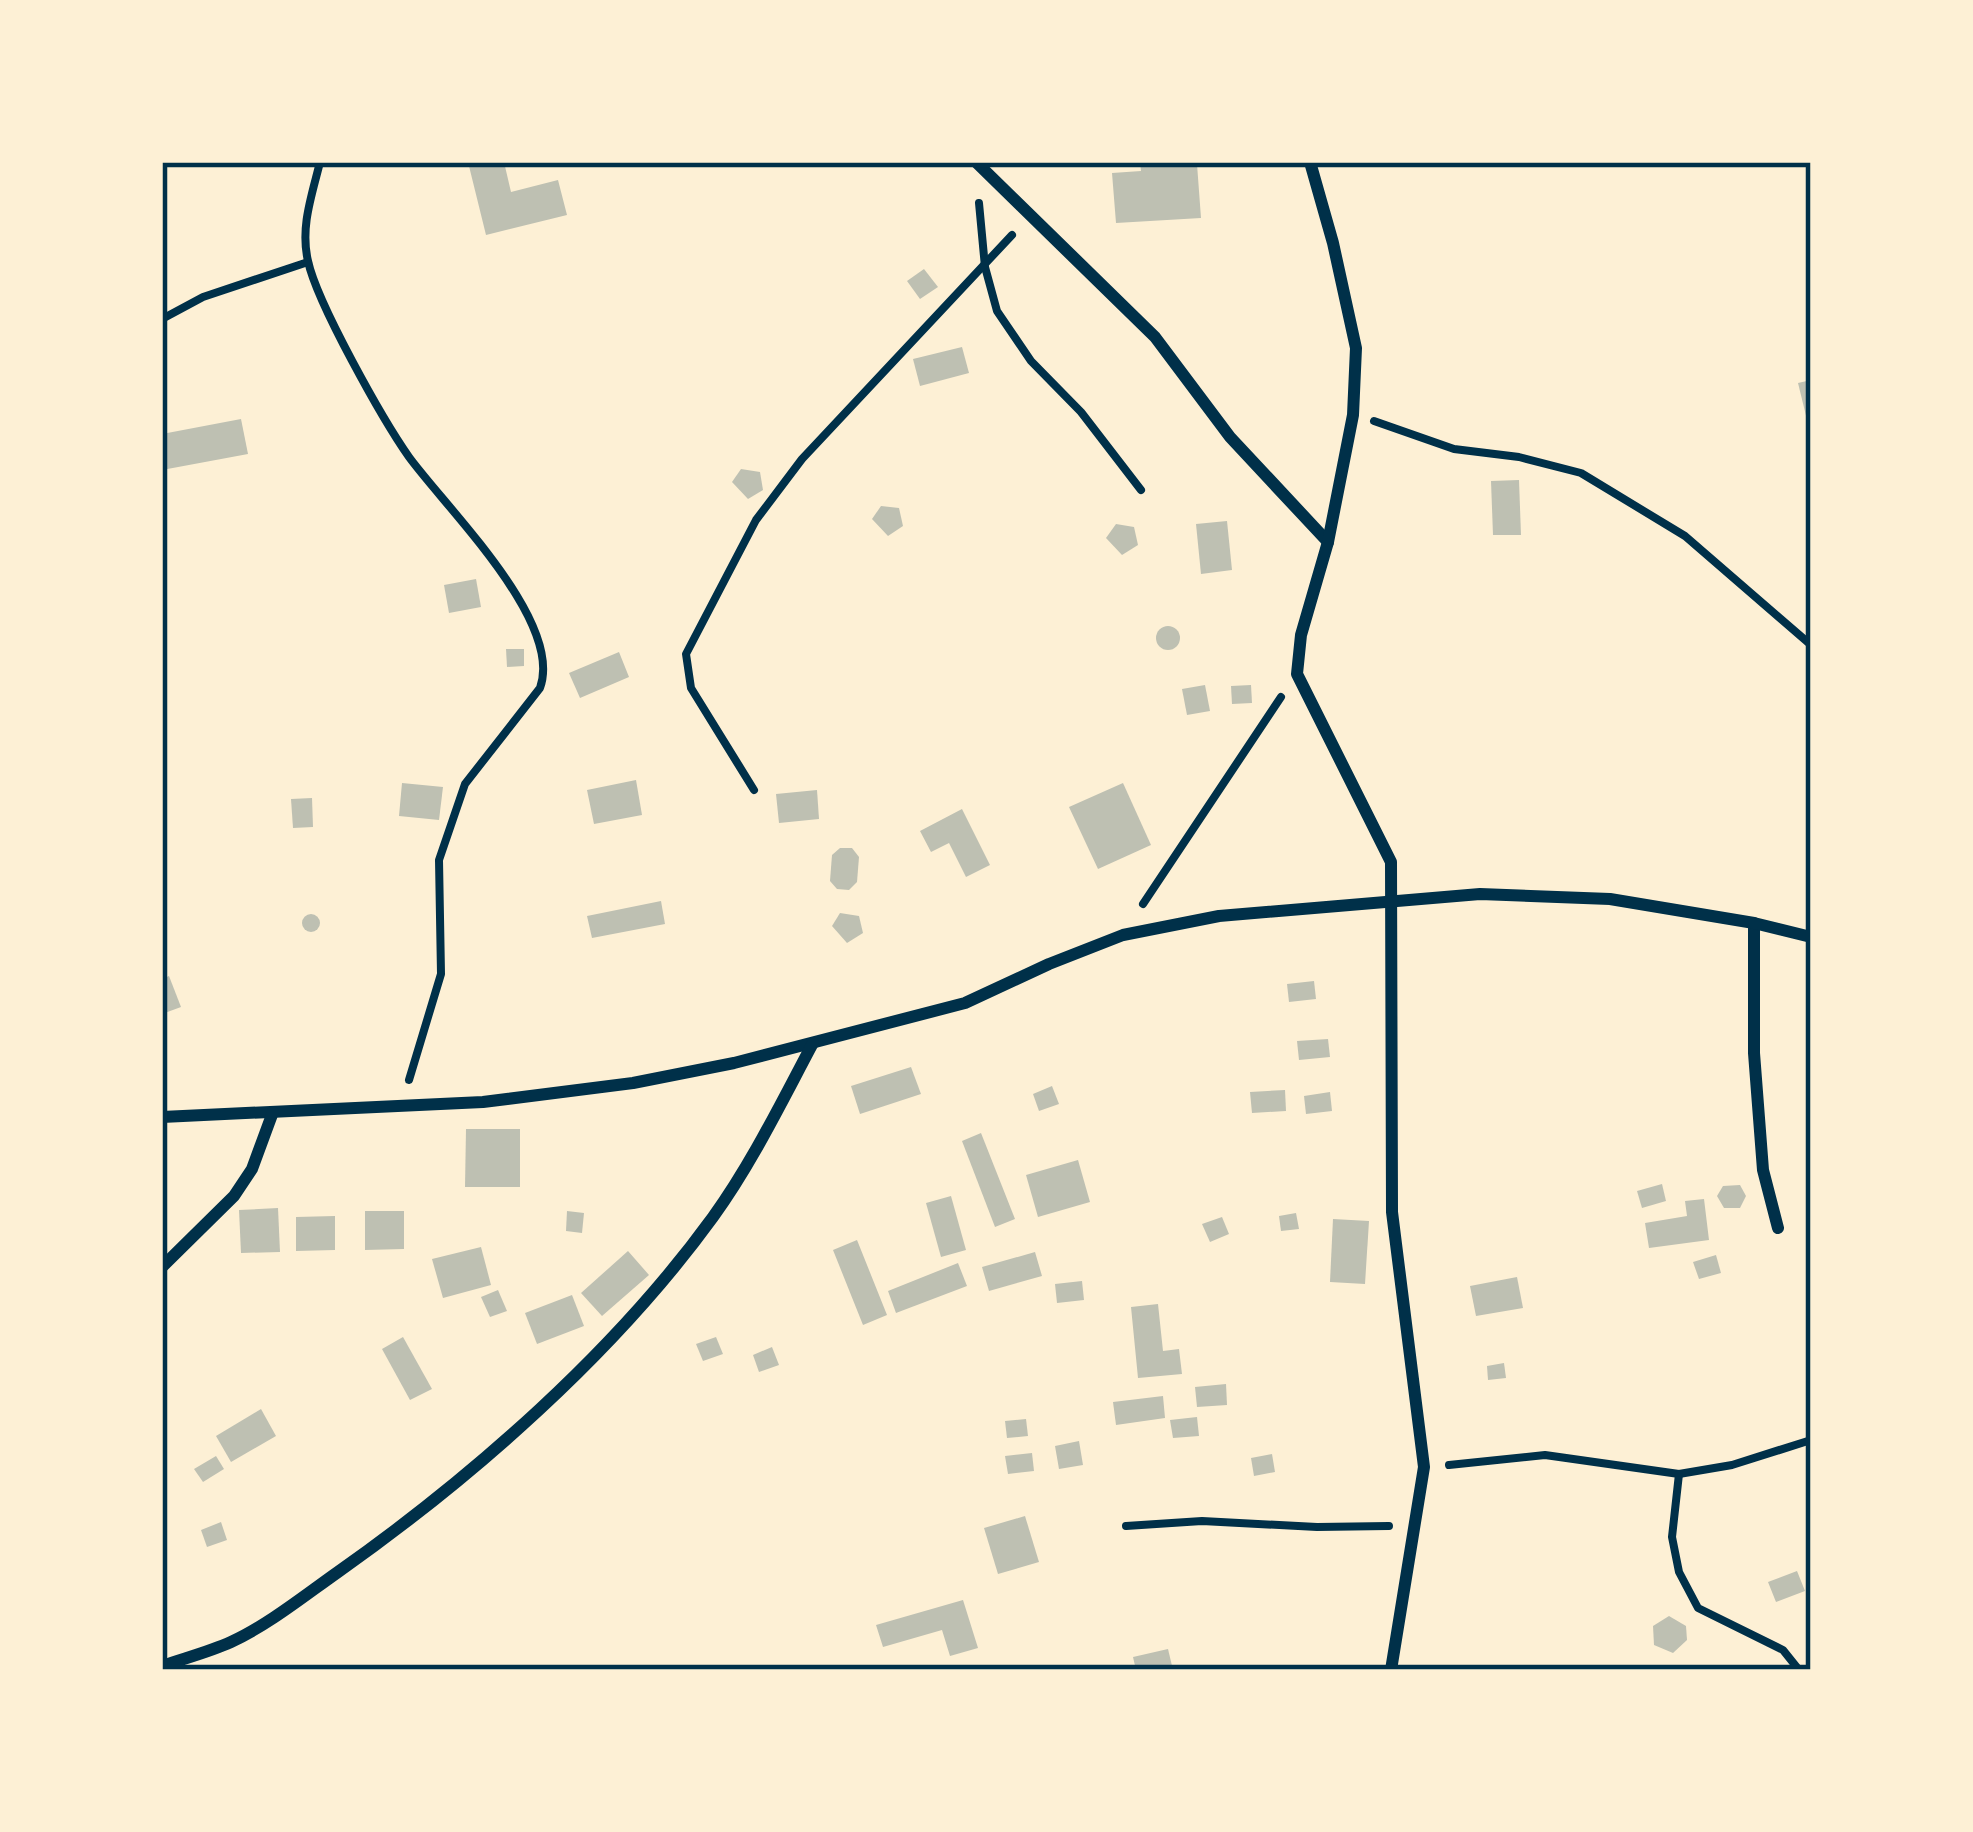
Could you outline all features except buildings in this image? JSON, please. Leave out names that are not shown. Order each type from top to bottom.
[{"type":"street","points":[[976,162],[1155,337],[1230,437],[1328,542]]},
{"type":"street","points":[[1310,162],[1334,242],[1355,348],[1353,415],[1328,542],[1301,634],[1297,674],[1391,862],[1392,1212],[1424,1468],[1391,1670]]},
{"type":"street","points":[[162,1117],[399,1109],[633,1082],[734,1064],[965,1003],[1123,935],[1219,916],[1480,894],[1610,898],[1754,922],[1811,937]]},
{"type":"street","points":[[1754,922],[1754,1053],[1763,1170],[1778,1228]]},
{"type":"street","points":[[162,1666],[232,1642],[305,1596],[402,1527],[562,1386],[667,1277],[716,1213],[813,1043]]},
{"type":"street","points":[[162,1268],[234,1196],[252,1169],[274,1112]]},
{"type":"path","points":[[320,162],[305,223],[308,262],[354,360],[408,455],[463,520],[508,586],[540,638],[545,656],[540,688],[465,784],[439,860],[442,974],[399,1109]]},
{"type":"path","points":[[979,200],[985,267],[997,311],[1031,362],[1081,412],[1141,490]]},
{"type":"path","points":[[754,790],[691,688],[686,654],[756,520],[802,459],[1030,214]]},
{"type":"path","points":[[162,320],[203,297],[308,262]]},
{"type":"path","points":[[1353,415],[1454,449],[1519,457],[1581,473],[1685,536],[1811,645]]},
{"type":"path","points":[[1123,935],[1297,674]]},
{"type":"path","points":[[1424,1468],[1545,1455],[1679,1474],[1732,1465],[1811,1440]]},
{"type":"path","points":[[1679,1474],[1672,1537],[1679,1572],[1698,1608],[1783,1650],[1799,1670]]},
{"type":"path","points":[[1126,1526],[1219,1521],[1414,1527]]}]
